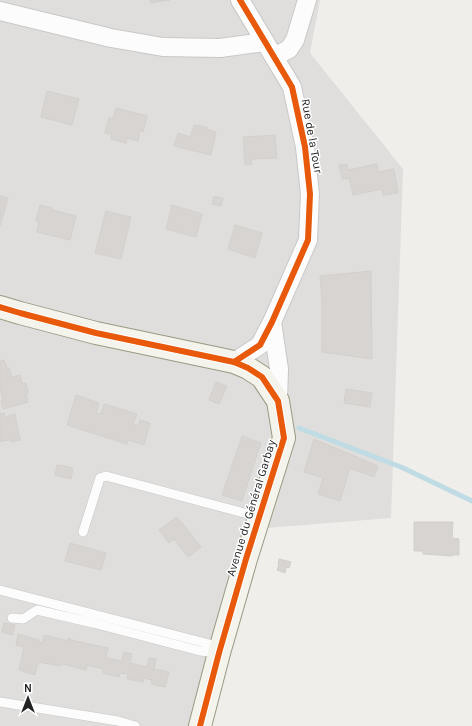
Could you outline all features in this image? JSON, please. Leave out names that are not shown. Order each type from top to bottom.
[{"type":"main road","name":"Avenue du Général Garbay","points":[[0,307],[96,333],[234,362],[248,368],[262,377],[278,401],[284,438],[220,650],[200,726]]},
{"type":"street","name":"Rue de la Tour","points":[[234,362],[260,345],[272,322],[308,240],[310,194],[305,147],[292,87],[240,0]]},
{"type":"street","points":[[0,11],[111,38],[162,47],[289,49],[295,40],[307,0]]},
{"type":"street","points":[[272,322],[280,369],[278,401]]},
{"type":"lane","points":[[83,532],[100,478],[106,476],[259,517]]},
{"type":"lane","points":[[0,590],[220,650]]},
{"type":"lane","points":[[12,618],[23,620],[37,610],[200,651],[220,650]]},
{"type":"lane","points":[[0,702],[118,721],[133,726]]},
{"type":"shaded area","points":[[0,0],[320,0],[310,53],[403,169],[391,518],[243,530],[200,726],[0,726]]},
{"type":"building","points":[[150,0],[170,0],[151,3]]},
{"type":"building","points":[[47,91],[79,99],[72,125],[41,117]]},
{"type":"building","points":[[116,108],[147,116],[143,132],[140,131],[138,141],[127,138],[126,143],[111,139],[112,134],[105,133],[109,118],[113,119]]},
{"type":"building","points":[[194,125],[207,127],[207,129],[216,132],[211,155],[174,146],[178,133],[190,137]]},
{"type":"building","points":[[275,135],[277,158],[251,159],[252,164],[245,165],[243,137]]},
{"type":"building","points":[[347,164],[348,170],[377,164],[378,172],[394,169],[398,193],[383,195],[382,189],[353,195],[349,178],[342,179],[339,165]]},
{"type":"building","points":[[0,196],[8,198],[0,226]]},
{"type":"building","points":[[214,196],[223,198],[221,206],[212,204]]},
{"type":"building","points":[[40,205],[52,208],[52,210],[76,216],[70,240],[37,232],[39,222],[36,221]]},
{"type":"building","points":[[172,205],[202,214],[196,237],[166,229]]},
{"type":"building","points":[[106,211],[131,217],[121,259],[95,253]]},
{"type":"building","points":[[235,225],[262,233],[255,258],[228,249]]},
{"type":"building","points":[[371,271],[372,359],[322,352],[322,301],[320,276]]},
{"type":"building","points":[[4,360],[12,377],[20,375],[22,384],[26,383],[28,402],[3,409],[1,401],[3,400],[0,392],[0,361]]},
{"type":"building","points":[[216,382],[227,386],[219,404],[209,400]]},
{"type":"building","points":[[346,389],[372,393],[370,407],[344,403]]},
{"type":"building","points":[[76,395],[99,403],[96,413],[101,414],[104,404],[137,414],[133,424],[139,426],[140,420],[150,423],[144,445],[128,440],[127,444],[67,425]]},
{"type":"building","points":[[4,413],[5,417],[15,414],[20,440],[11,442],[11,440],[3,441],[0,429],[0,414]]},
{"type":"building","points":[[0,429],[3,441],[0,442]]},
{"type":"building","points":[[242,436],[261,443],[242,501],[222,495]]},
{"type":"building","points":[[314,439],[378,466],[374,477],[350,468],[340,501],[318,494],[323,478],[304,472]]},
{"type":"building","points":[[57,465],[73,468],[71,479],[55,475]]},
{"type":"building","points":[[177,517],[201,547],[188,557],[174,539],[169,543],[159,530]]},
{"type":"building","points":[[414,522],[453,522],[452,538],[459,539],[459,555],[423,554],[423,551],[414,551]]},
{"type":"building","points":[[70,543],[106,553],[101,570],[65,561]]},
{"type":"building","points":[[279,559],[291,562],[289,568],[286,567],[285,573],[277,570]]},
{"type":"building","points":[[4,623],[15,625],[12,635],[2,632]]},
{"type":"building","points":[[18,634],[39,640],[39,642],[42,643],[44,635],[68,641],[68,638],[75,641],[108,648],[106,658],[122,661],[124,652],[132,654],[130,663],[147,667],[149,658],[156,659],[154,669],[169,672],[165,687],[151,684],[152,680],[144,678],[143,682],[127,679],[128,674],[120,673],[119,677],[103,673],[103,669],[87,665],[86,670],[62,664],[61,666],[38,662],[35,675],[19,670],[24,647],[16,645]]},
{"type":"waterway","points":[[299,428],[401,467],[472,501]]},
{"type":"cycle path","points":[[234,362],[260,345],[272,322],[308,240],[310,194],[305,147],[292,87],[240,0]]},
{"type":"cycle path","points":[[0,307],[96,333],[234,362],[248,368],[262,377],[278,401],[284,438],[246,559],[200,726]]}]
